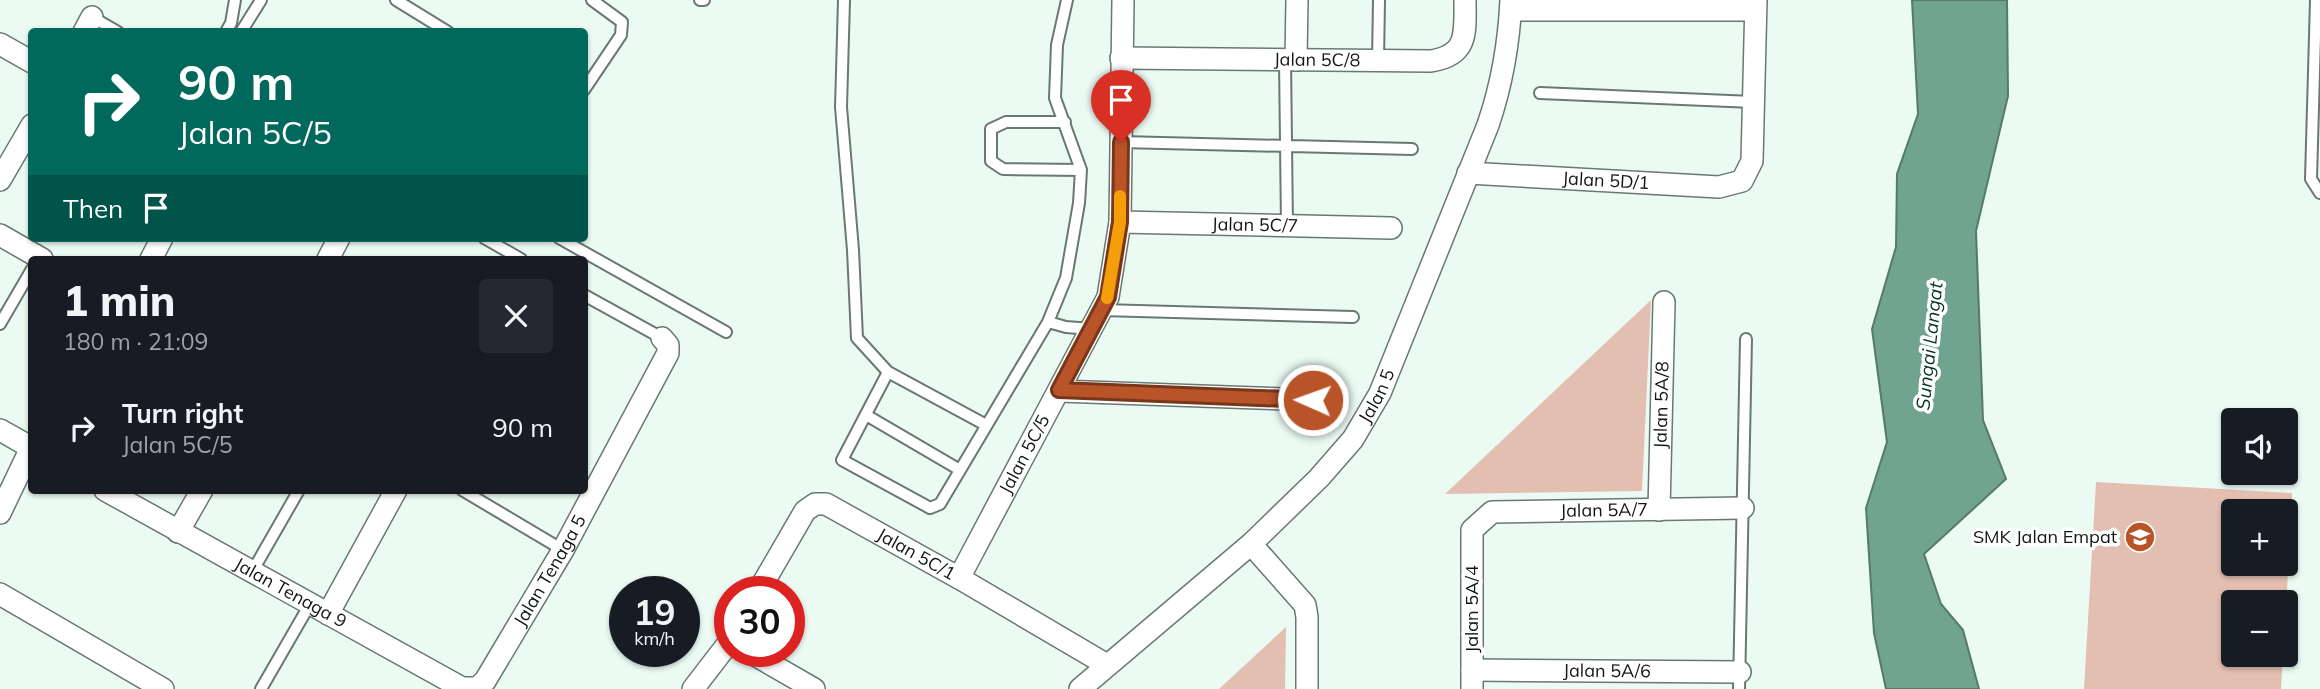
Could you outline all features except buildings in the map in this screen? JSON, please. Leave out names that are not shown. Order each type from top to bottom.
[{"type":"street","name":"Jalan 5C/5","points":[[959,578],[1102,310],[1111,282],[1120,222],[1123,0]]},
{"type":"street","points":[[1291,60],[1297,0]]},
{"type":"street","name":"Jalan 5C/8","points":[[1121,58],[1378,61],[1443,59],[1462,44],[1465,33],[1465,0]]},
{"type":"street","points":[[1511,5],[1756,5],[1753,102]]},
{"type":"street","name":"Jalan 5","points":[[1080,689],[1251,544],[1319,478],[1353,439],[1380,393],[1499,92],[1507,50],[1511,5]]},
{"type":"street","points":[[0,44],[28,60]]},
{"type":"street","name":"Jalan 5D/1","points":[[1468,173],[1719,187],[1742,181],[1752,160],[1753,102]]},
{"type":"street","points":[[0,180],[28,132]]},
{"type":"street","name":"Jalan 5C/7","points":[[1120,222],[1391,228]]},
{"type":"street","points":[[0,235],[30,256]]},
{"type":"street","name":"Jalan 5A/8","points":[[1660,510],[1664,302]]},
{"type":"street","name":"Jalan Tenaga 5","points":[[477,688],[485,681],[563,550],[668,353],[668,345],[662,338]]},
{"type":"street","points":[[1059,390],[1313,400]]},
{"type":"street","points":[[0,430],[28,446]]},
{"type":"street","points":[[0,513],[28,454]]},
{"type":"street","name":"Jalan Tenaga 9","points":[[112,494],[462,688],[477,688]]},
{"type":"street","points":[[178,532],[200,494]]},
{"type":"street","points":[[319,609],[393,494]]},
{"type":"street","name":"Jalan 5C/1","points":[[767,576],[805,511],[815,505],[826,504],[1107,665]]},
{"type":"street","name":"Jalan 5A/7","points":[[1472,530],[1492,512],[1743,508]]},
{"type":"street","name":"Jalan 5A/4","points":[[1472,530],[1472,679]]},
{"type":"street","points":[[1251,544],[1305,605],[1307,689]]},
{"type":"street","points":[[0,594],[163,689]]},
{"type":"street","points":[[693,689],[714,662]]},
{"type":"street","points":[[776,667],[814,689]]},
{"type":"street","name":"Jalan 5A/6","points":[[1472,679],[1740,680]]},
{"type":"lane","points":[[228,28],[235,0]]},
{"type":"lane","points":[[244,28],[261,0]]},
{"type":"lane","points":[[396,0],[442,28]]},
{"type":"lane","points":[[588,84],[621,35],[622,22],[592,0]]},
{"type":"lane","points":[[844,0],[841,107],[857,338],[888,372],[986,425]]},
{"type":"lane","points":[[888,372],[842,460],[930,508],[940,504],[1048,322],[1066,278],[1079,203],[1081,170],[1055,98],[1057,46],[1067,0]]},
{"type":"lane","points":[[1378,61],[1379,0]]},
{"type":"lane","points":[[2316,0],[2311,179],[2320,193]]},
{"type":"lane","points":[[1287,226],[1286,144],[1291,60]]},
{"type":"lane","points":[[1540,93],[1753,102]]},
{"type":"lane","points":[[1065,122],[1006,122],[991,129],[991,161],[1003,169],[1081,170]]},
{"type":"lane","points":[[1121,142],[1412,149]]},
{"type":"lane","points":[[491,242],[516,256]]},
{"type":"lane","points":[[566,242],[726,332]]},
{"type":"lane","points":[[0,324],[28,276]]},
{"type":"lane","points":[[588,297],[662,338]]},
{"type":"lane","points":[[1102,310],[1353,317]]},
{"type":"lane","points":[[1048,322],[1088,335]]},
{"type":"lane","points":[[1740,680],[1746,339]]},
{"type":"lane","points":[[866,415],[960,470]]},
{"type":"lane","points":[[252,572],[297,494]]},
{"type":"lane","points":[[469,494],[563,550]]},
{"type":"lane","points":[[261,689],[319,609]]},
{"type":"shaded area","points":[[1651,300],[1642,491],[1445,494]]},
{"type":"shaded area","points":[[2096,482],[2292,493],[2292,499],[2221,499],[2221,576],[2288,576],[2287,590],[2221,590],[2221,667],[2282,667],[2281,689],[2084,689]]},
{"type":"shaded area","points":[[1286,627],[1285,689],[1219,689]]},
{"type":"water","name":"Sungai Langat","points":[[1912,0],[2007,0],[2008,96],[1976,231],[1983,420],[2006,479],[1924,554],[1941,604],[1963,630],[1979,689],[1886,689],[1874,633],[1866,508],[1887,442],[1872,329],[1896,247],[1897,174],[1918,114]]},
{"type":"slow traffic","points":[[1107,298],[1120,222],[1120,196]]},
{"type":"place","name":"SMK Jalan Empat","points":[[2140,537]]},
{"type":"route","points":[[1121,142],[1120,222],[1108,297],[1059,390],[1313,400]]}]
